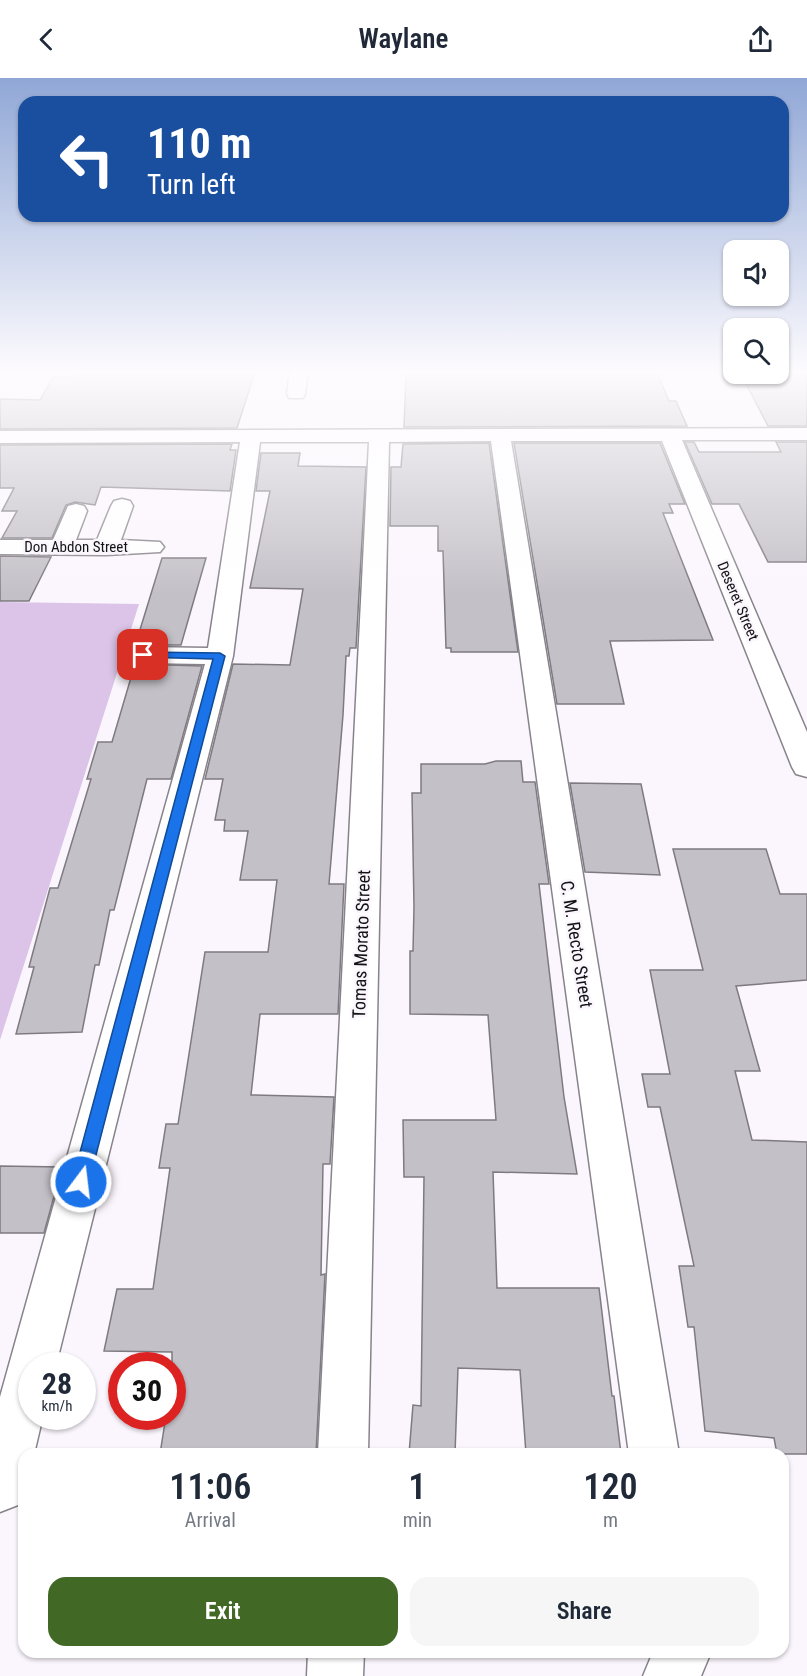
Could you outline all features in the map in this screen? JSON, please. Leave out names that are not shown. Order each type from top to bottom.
[{"type":"street","points":[[36,1352],[220,656],[250,445]]},
{"type":"street","name":"Tomas Morato Street","points":[[343,1448],[379,445]]},
{"type":"street","name":"C. M. Recto Street","points":[[501,445],[653,1448]]},
{"type":"street","name":"Deseret Street","points":[[673,445],[807,767]]},
{"type":"street","points":[[106,548],[122,506]]},
{"type":"street","points":[[62,547],[76,511]]},
{"type":"street","name":"Don Abdon Street","points":[[0,547],[152,547]]},
{"type":"street","points":[[143,655],[220,656]]},
{"type":"street","points":[[0,1487],[18,1419]]},
{"type":"street","points":[[335,1676],[336,1658]]},
{"type":"street","points":[[671,1676],[680,1658]]},
{"type":"shaded area","points":[[0,602],[139,604],[0,1040]]},
{"type":"building","points":[[0,445],[232,445],[230,450],[236,450],[230,491],[101,487],[95,505],[75,502],[66,505],[52,538],[2,538],[17,511],[2,511],[14,488],[0,488]]},
{"type":"building","points":[[403,445],[489,445],[518,652],[451,652],[451,648],[446,648],[443,551],[438,551],[438,526],[390,526],[391,467],[401,467]]},
{"type":"building","points":[[514,445],[661,445],[685,504],[669,504],[673,513],[663,513],[713,640],[610,641],[624,704],[557,704]]},
{"type":"building","points":[[686,445],[695,445],[699,452],[781,452],[777,445],[807,445],[807,562],[768,562],[739,504],[712,504]]},
{"type":"building","points":[[261,453],[300,453],[298,466],[366,467],[356,648],[350,648],[349,656],[346,656],[329,884],[344,884],[338,1014],[260,1014],[251,1095],[334,1097],[330,1164],[323,1164],[321,1275],[325,1274],[316,1448],[161,1448],[164,1430],[186,1430],[186,1352],[104,1351],[117,1289],[153,1289],[170,1168],[159,1168],[166,1124],[178,1124],[205,952],[268,952],[277,880],[240,880],[248,831],[224,831],[225,820],[215,820],[223,779],[205,779],[233,664],[290,665],[303,589],[250,588],[270,491],[256,491]]},
{"type":"building","points":[[0,556],[51,557],[29,601],[0,601]]},
{"type":"building","points":[[162,558],[206,558],[181,645],[141,645],[144,633],[139,633]]},
{"type":"building","points":[[135,664],[202,666],[171,779],[147,779],[114,910],[110,910],[99,965],[95,965],[82,1032],[16,1034],[34,967],[29,967],[50,888],[58,888],[91,779],[87,779],[98,742],[112,742]]},
{"type":"building","points":[[496,761],[521,761],[523,782],[535,782],[549,884],[539,884],[564,1097],[577,1174],[493,1172],[497,1288],[599,1288],[620,1448],[526,1448],[520,1370],[458,1368],[455,1448],[409,1448],[413,1405],[421,1406],[424,1177],[404,1177],[403,1120],[496,1120],[488,1015],[410,1014],[410,951],[413,951],[414,907],[412,793],[421,793],[421,764],[485,764]]},
{"type":"building","points":[[570,783],[641,784],[660,875],[585,872]]},
{"type":"building","points":[[673,849],[766,849],[780,894],[807,894],[807,980],[736,986],[760,1071],[735,1071],[752,1140],[807,1142],[807,1454],[789,1454],[789,1448],[776,1448],[774,1438],[705,1431],[694,1327],[688,1327],[679,1266],[694,1266],[660,1107],[648,1107],[642,1074],[670,1074],[650,970],[703,970]]},
{"type":"building","points":[[0,1166],[62,1167],[44,1233],[0,1233]]},
{"type":"route","points":[[81,1182],[220,656],[143,655]]}]
